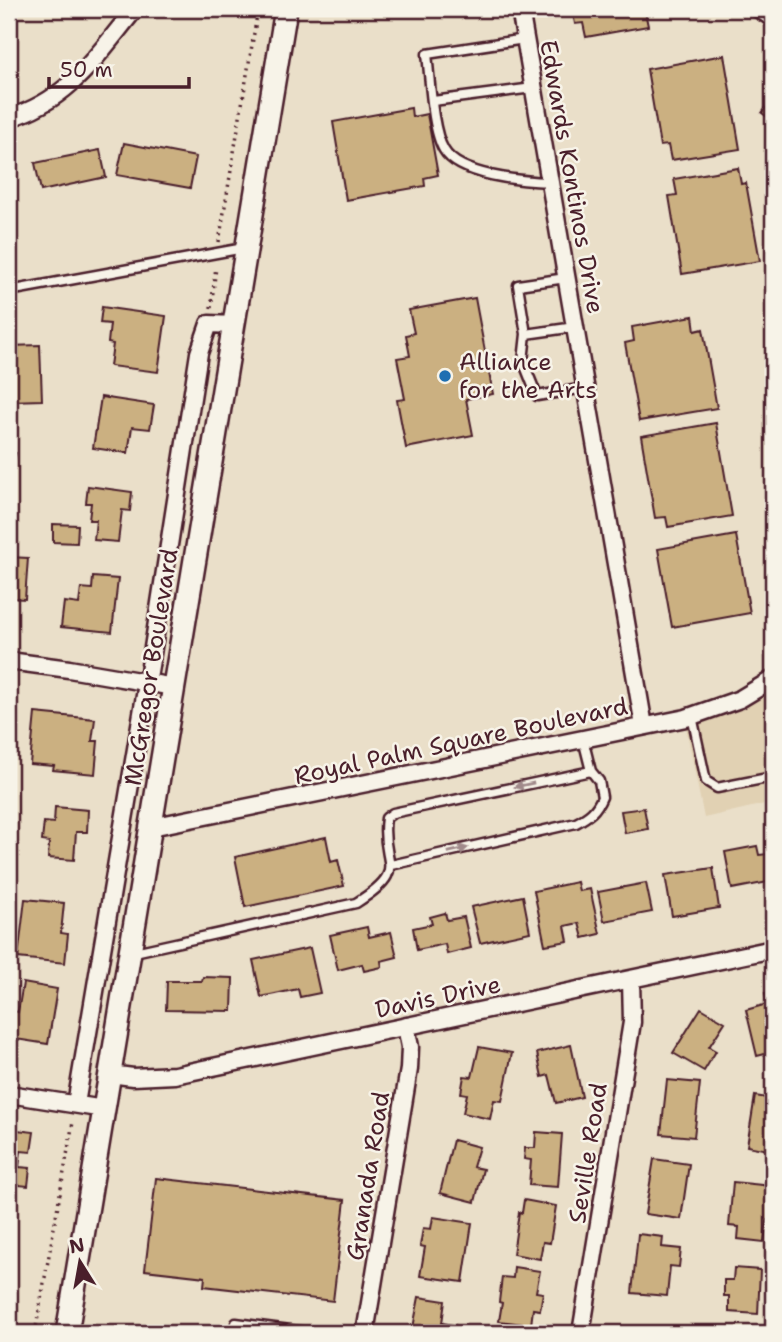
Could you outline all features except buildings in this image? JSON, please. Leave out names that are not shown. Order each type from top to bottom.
[{"type":"main road","name":"McGregor Boulevard","points":[[67,1333],[286,9]]},
{"type":"street","points":[[9,118],[53,100],[71,85],[135,9]]},
{"type":"street","name":"Edwards Kontinos Drive","points":[[520,9],[644,726]]},
{"type":"street","points":[[76,1104],[198,353],[209,324],[234,325]]},
{"type":"street","points":[[9,662],[174,687]]},
{"type":"street","name":"Royal Palm Square Boulevard","points":[[151,827],[692,716],[740,699],[773,679]]},
{"type":"street","name":"Davis Drive","points":[[110,1074],[133,1077],[175,1075],[773,949]]},
{"type":"street","name":"Seville Road","points":[[581,1333],[632,1022],[631,980]]},
{"type":"street","name":"Granada Road","points":[[365,1333],[409,1069],[406,1026]]},
{"type":"street","points":[[9,1094],[104,1109]]},
{"type":"lane","points":[[756,9],[756,12],[773,23]]},
{"type":"lane","points":[[525,38],[427,54],[438,135],[442,148],[450,159],[459,165],[517,181],[550,182]]},
{"type":"lane","points":[[433,102],[533,88]]},
{"type":"lane","points":[[9,291],[247,247]]},
{"type":"lane","points":[[566,278],[518,285],[526,334],[523,361],[537,396],[585,388]]},
{"type":"lane","points":[[526,334],[575,327]]},
{"type":"lane","points":[[692,716],[706,781],[717,788],[773,777]]},
{"type":"lane","points":[[391,865],[576,823],[594,812],[602,797],[599,781],[591,771],[583,739]]},
{"type":"lane","points":[[130,953],[356,903],[380,886],[386,878],[391,865],[384,831],[386,818],[393,813],[591,771]]},
{"type":"lane","points":[[235,1333],[236,1323],[314,1333]]},
{"type":"path","points":[[209,324],[217,252],[258,9]]},
{"type":"path","points":[[35,1333],[76,1104]]},
{"type":"shaded area","points":[[773,686],[773,802],[704,818],[684,717]]},
{"type":"place","name":"Alliance for the Arts","points":[[445,376]]}]
